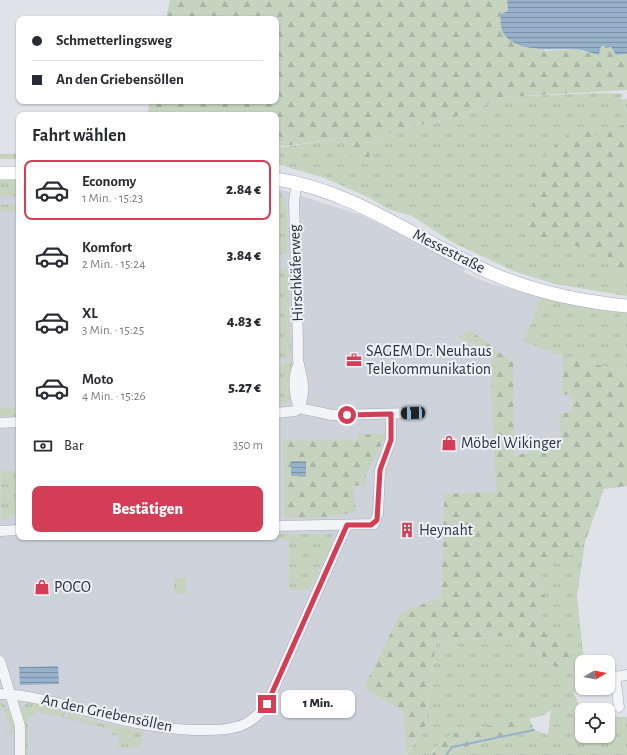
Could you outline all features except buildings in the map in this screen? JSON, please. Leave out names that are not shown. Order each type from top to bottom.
[{"type":"main road","points":[[0,173],[16,173]]},
{"type":"main road","name":"Messestraße","points":[[279,180],[320,190],[369,210],[500,277],[562,296],[627,306]]},
{"type":"street","name":"Hirschkäferweg","points":[[297,183],[294,200],[299,364],[295,370],[296,401],[299,408]]},
{"type":"street","points":[[279,412],[295,411],[299,408],[332,415],[413,413]]},
{"type":"street","points":[[279,526],[371,525],[377,520],[380,470],[391,440],[391,414]]},
{"type":"street","points":[[0,423],[16,422]]},
{"type":"street","name":"An den Griebensöllen","points":[[5,694],[46,700],[131,722],[169,728],[206,730],[225,729],[249,722],[267,704],[347,525]]},
{"type":"street","points":[[0,531],[16,530]]},
{"type":"street","points":[[0,661],[5,694],[20,726],[20,755]]},
{"type":"street","points":[[615,677],[627,675]]},
{"type":"street","points":[[615,690],[619,707]]},
{"type":"shaded area","points":[[0,182],[16,182],[16,540],[279,540],[279,189],[361,215],[453,259],[465,269],[464,272],[483,281],[523,293],[524,291],[540,297],[534,317],[524,340],[563,356],[561,395],[571,394],[572,411],[559,414],[561,443],[513,456],[513,364],[492,399],[496,491],[444,494],[441,597],[401,612],[406,755],[0,755]]},
{"type":"green space","points":[[170,0],[507,0],[508,11],[545,51],[573,49],[599,55],[601,46],[606,46],[606,48],[611,47],[616,55],[627,54],[627,90],[504,97],[458,116],[394,131],[375,141],[366,164],[360,163],[353,159],[349,152],[345,138],[279,147],[279,112],[148,112],[149,104],[279,104],[279,16],[167,16]]},
{"type":"green space","points":[[598,93],[623,94],[621,100],[627,99],[627,296],[555,284],[513,271],[452,242],[412,216],[388,209],[368,197],[322,177],[279,165],[279,148],[345,138],[348,147],[371,150],[375,141],[394,131],[458,116],[504,97]]},
{"type":"green space","points":[[625,125],[627,127],[627,283],[614,276],[610,270],[608,256],[573,245],[524,237],[548,151],[579,127],[593,131],[600,143],[609,128]]},
{"type":"green space","points":[[0,154],[16,154],[16,159],[0,159]]},
{"type":"green space","points":[[0,179],[16,179],[16,196],[0,197]]},
{"type":"green space","points":[[279,191],[284,200],[287,217],[287,251],[284,254],[279,255]]},
{"type":"green space","points":[[16,204],[16,211],[0,212],[0,205]]},
{"type":"green space","points":[[282,268],[288,272],[291,354],[288,358],[279,360],[280,318],[279,272]]},
{"type":"green space","points":[[540,297],[627,311],[627,372],[563,356],[523,341],[534,317]]},
{"type":"green space","points":[[470,330],[513,363],[514,456],[561,443],[559,414],[572,411],[571,394],[561,395],[563,356],[627,372],[627,486],[604,489],[585,542],[565,559],[536,569],[537,588],[547,598],[541,607],[537,620],[548,637],[574,653],[558,669],[516,635],[436,642],[425,727],[406,754],[404,712],[364,688],[401,612],[441,597],[444,494],[496,491],[490,368],[495,354],[459,337]]},
{"type":"green space","points":[[292,360],[293,389],[290,390],[290,399],[284,404],[279,403],[279,364]]},
{"type":"green space","points":[[16,407],[16,416],[0,417],[0,408]]},
{"type":"green space","points":[[384,433],[386,436],[366,474],[366,485],[353,486],[356,512],[325,517],[284,518],[283,440],[358,440],[358,435]]},
{"type":"green space","points":[[1,471],[16,471],[16,514],[10,514],[9,520],[1,520]]},
{"type":"green space","points":[[279,534],[332,534],[332,548],[325,556],[310,590],[289,590],[289,539],[279,539]]},
{"type":"green space","points":[[585,542],[577,596],[583,655],[575,655],[574,693],[578,703],[575,703],[575,743],[615,743],[615,717],[627,717],[627,755],[450,755],[453,750],[534,730],[548,735],[551,710],[542,716],[454,733],[433,750],[431,755],[406,755],[425,727],[436,642],[516,635],[558,669],[573,653],[548,637],[537,620],[541,607],[547,598],[537,588],[536,569],[565,558]]},
{"type":"green space","points":[[174,578],[186,578],[186,593],[174,593]]},
{"type":"green space","points":[[0,701],[7,707],[11,715],[14,734],[5,735],[5,733],[10,732],[10,724],[2,707],[0,706]]},
{"type":"green space","points":[[28,703],[48,705],[65,712],[64,717],[68,718],[69,713],[93,721],[143,731],[141,747],[118,748],[120,736],[112,735],[113,730],[36,711],[35,716],[28,716],[28,755],[24,755],[22,706]]},
{"type":"green space","points":[[529,718],[534,730],[453,750],[450,755],[431,755],[443,739],[454,733]]},
{"type":"water","points":[[507,0],[627,0],[627,54],[616,55],[611,47],[605,48],[605,46],[601,46],[599,55],[575,49],[536,48],[514,43],[506,36],[501,27],[501,14],[508,11]]},
{"type":"water","points":[[291,461],[306,461],[306,476],[291,476]]},
{"type":"water","points":[[58,666],[59,684],[20,685],[19,667]]},
{"type":"waterway","points":[[446,755],[452,747],[534,730]]},
{"type":"place","name":"SAGEM Dr. Neuhaus Telekommunikation","points":[[354,360]]},
{"type":"place","name":"Möbel Wikinger","points":[[449,443]]},
{"type":"place","name":"Heynaht","points":[[407,530]]},
{"type":"place","name":"POCO","points":[[42,587]]},
{"type":"route","points":[[267,704],[328,571],[347,525],[371,525],[377,520],[380,470],[391,440],[391,414],[347,415]]}]
